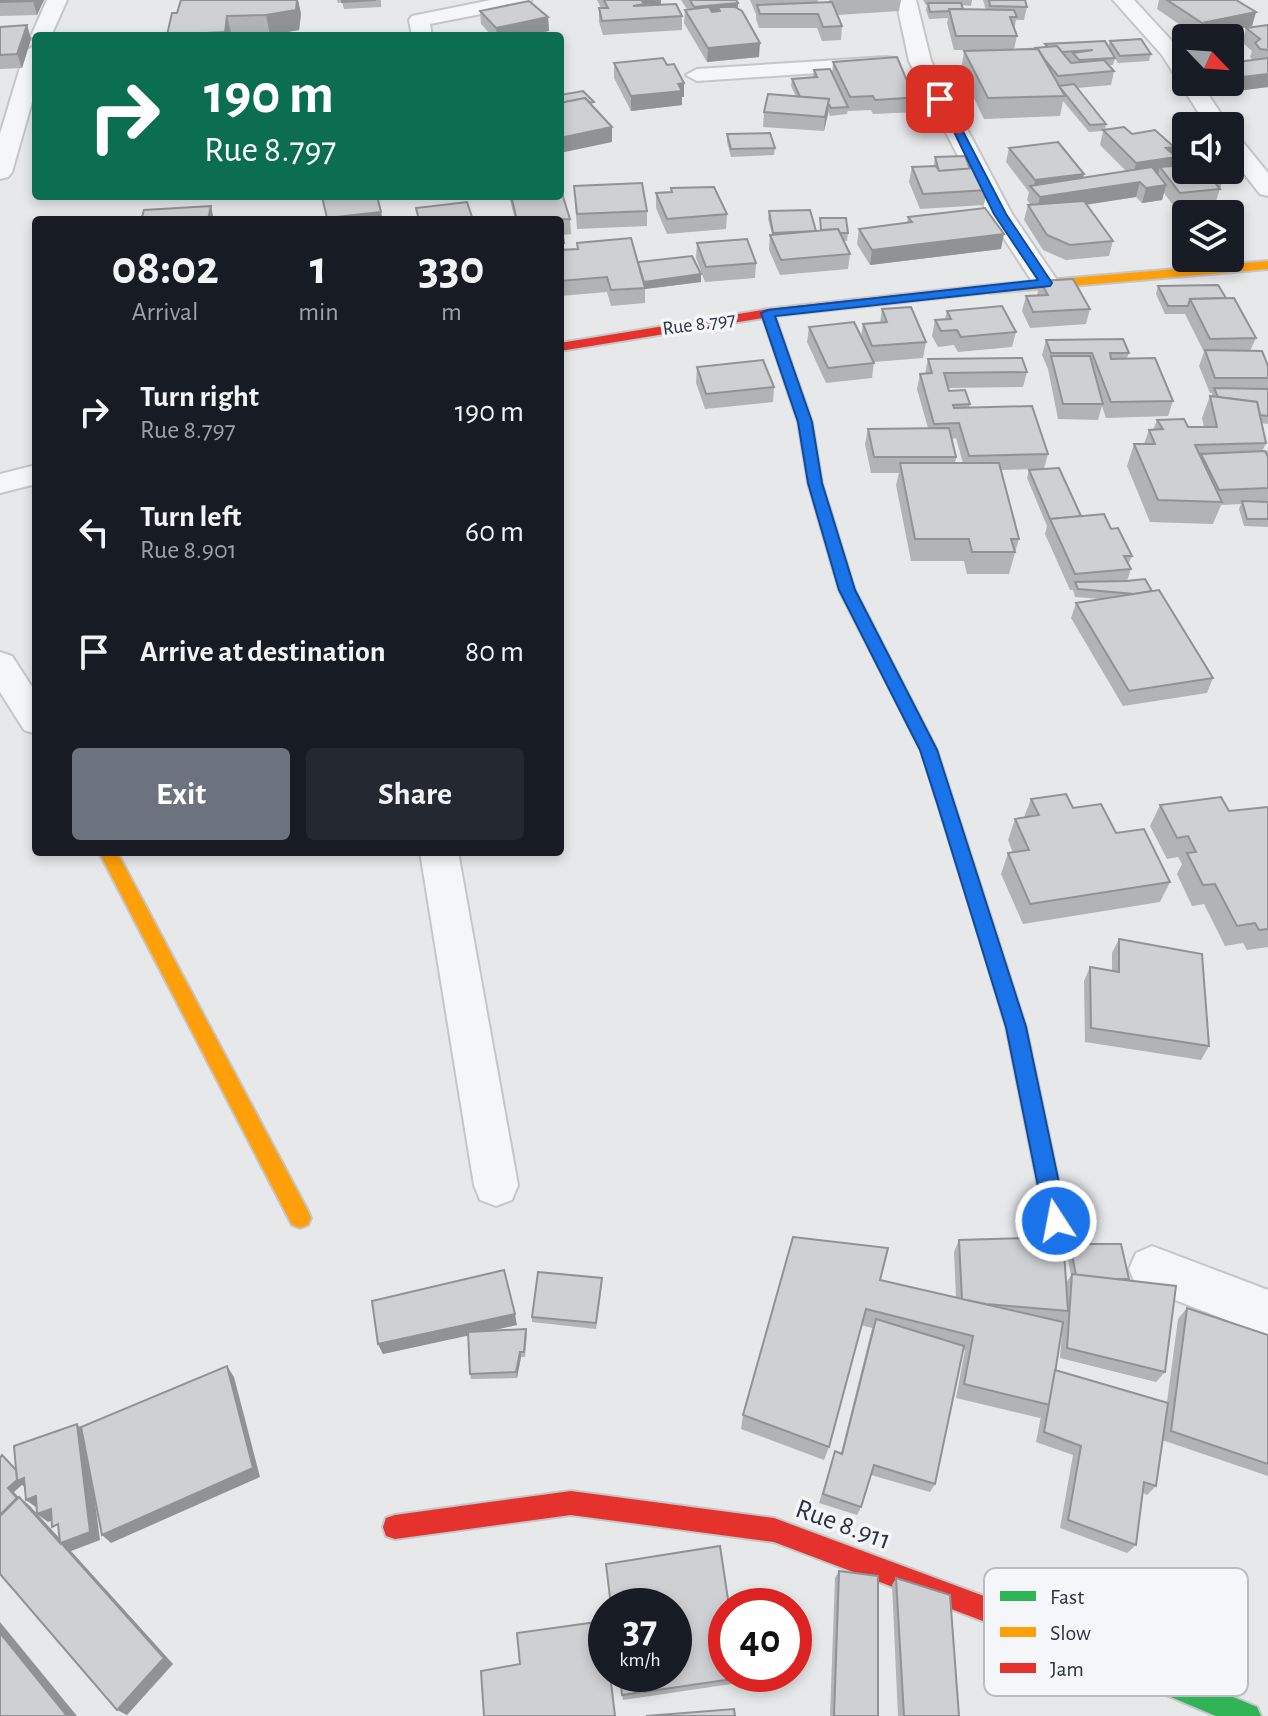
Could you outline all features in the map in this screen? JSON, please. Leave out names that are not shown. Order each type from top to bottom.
[{"type":"street","points":[[43,32],[57,0]]},
{"type":"street","points":[[419,19],[522,0]]},
{"type":"street","points":[[906,0],[920,61],[1000,214],[1046,283]]},
{"type":"street","points":[[1123,0],[1172,54]]},
{"type":"street","points":[[697,75],[920,61]]},
{"type":"street","points":[[0,172],[32,64]]},
{"type":"street","points":[[1244,159],[1268,189]]},
{"type":"street","name":"Rue 8.797","points":[[564,346],[768,313],[1046,283],[1268,265]]},
{"type":"street","points":[[768,313],[805,422],[815,483],[847,590],[929,750],[1016,1027],[1056,1221]]},
{"type":"street","points":[[0,484],[32,475]]},
{"type":"street","points":[[0,664],[32,715]]},
{"type":"street","points":[[110,856],[300,1218]]},
{"type":"street","points":[[440,856],[496,1185]]},
{"type":"street","points":[[1152,1269],[1268,1313]]},
{"type":"street","name":"Rue 8.911","points":[[395,1527],[571,1503],[774,1530],[984,1606]]},
{"type":"street","name":"Rue 8.911","points":[[1200,1696],[1248,1716]]},
{"type":"building","points":[[33,0],[33,1],[0,2]]},
{"type":"building","points":[[181,0],[297,0],[296,10],[227,16],[225,32],[168,32],[172,13],[177,13]]},
{"type":"building","points":[[604,0],[655,0],[642,1],[644,4],[633,6],[676,4],[682,16],[602,21],[599,8],[608,8]]},
{"type":"building","points":[[690,0],[736,0],[738,3],[694,7]]},
{"type":"building","points":[[989,0],[1025,0],[1027,7],[990,6]]},
{"type":"building","points":[[1167,0],[1236,0],[1256,12],[1202,23]]},
{"type":"building","points":[[529,1],[548,17],[496,28],[480,11]]},
{"type":"building","points":[[832,2],[842,26],[823,27],[818,14],[760,14],[757,5]]},
{"type":"building","points":[[928,3],[961,3],[963,9],[930,12]]},
{"type":"building","points":[[709,7],[712,12],[720,11],[718,7],[735,7],[742,11],[760,43],[708,48],[685,10]]},
{"type":"building","points":[[949,9],[1014,10],[1017,17],[1010,17],[1017,36],[956,36]]},
{"type":"building","points":[[27,25],[17,54],[0,55],[0,27]]},
{"type":"building","points":[[1268,25],[1268,50],[1260,49],[1255,43],[1260,39],[1246,28]]},
{"type":"building","points":[[1141,39],[1151,54],[1120,56],[1110,41]]},
{"type":"building","points":[[1105,41],[1115,58],[1079,60],[1073,53],[1093,50],[1062,52],[1057,46],[1048,47],[1045,44]]},
{"type":"building","points":[[1057,46],[1071,63],[1104,60],[1114,71],[1058,76],[1034,48]]},
{"type":"building","points":[[1038,49],[1065,96],[988,98],[964,51]]},
{"type":"building","points":[[897,57],[910,88],[916,88],[921,97],[875,100],[873,96],[850,97],[833,62]]},
{"type":"building","points":[[663,58],[667,65],[674,64],[684,83],[678,84],[682,91],[631,96],[614,63]]},
{"type":"building","points":[[1268,58],[1268,74],[1244,77],[1244,61]]},
{"type":"building","points":[[830,69],[848,107],[831,108],[829,99],[800,97],[792,79],[817,77],[814,70]]},
{"type":"building","points":[[1074,84],[1106,124],[1090,125],[1059,86]]},
{"type":"building","points":[[583,91],[594,102],[590,103],[585,98],[564,102],[564,94]]},
{"type":"building","points":[[768,94],[829,99],[825,117],[764,112]]},
{"type":"building","points":[[585,98],[612,127],[564,137],[564,102]]},
{"type":"building","points":[[1124,127],[1132,134],[1155,130],[1172,145],[1166,148],[1172,158],[1136,163],[1103,130]]},
{"type":"building","points":[[770,133],[775,148],[731,149],[727,134]]},
{"type":"building","points":[[1058,142],[1084,174],[1035,180],[1009,148]]},
{"type":"building","points":[[965,156],[970,169],[939,171],[935,157]]},
{"type":"building","points":[[936,166],[939,171],[975,168],[987,190],[923,194],[912,167]]},
{"type":"building","points":[[1172,166],[1172,183],[1160,167]]},
{"type":"building","points":[[1152,167],[1166,185],[1146,188],[1140,182],[1040,197],[1030,186]]},
{"type":"building","points":[[642,183],[647,211],[577,214],[574,186]]},
{"type":"building","points":[[1173,184],[1216,184],[1220,189],[1180,193]]},
{"type":"building","points":[[714,187],[727,214],[667,219],[656,193],[672,192],[671,188]]},
{"type":"building","points":[[323,200],[378,200],[381,212],[345,216],[327,216]]},
{"type":"building","points":[[512,200],[564,200],[570,219],[564,219],[564,216],[516,216]]},
{"type":"building","points":[[1084,201],[1113,241],[1070,245],[1047,235],[1028,205]]},
{"type":"building","points":[[467,202],[472,216],[418,216],[416,208]]},
{"type":"building","points":[[211,206],[209,216],[142,216],[144,210]]},
{"type":"building","points":[[985,208],[1004,234],[872,250],[859,229],[912,222],[908,217]]},
{"type":"building","points":[[810,210],[816,231],[773,233],[769,211]]},
{"type":"building","points":[[820,218],[846,218],[848,233],[840,233],[838,229],[821,230]]},
{"type":"building","points":[[838,229],[850,254],[781,260],[770,235]]},
{"type":"building","points":[[631,238],[645,288],[611,290],[607,277],[564,281],[564,250],[578,249],[577,243]]},
{"type":"building","points":[[747,239],[756,263],[706,267],[697,243]]},
{"type":"building","points":[[692,256],[701,274],[644,282],[638,262]]},
{"type":"building","points":[[1073,279],[1090,309],[1033,312],[1026,296],[1048,295],[1040,281]]},
{"type":"building","points":[[1218,285],[1226,298],[1190,299],[1188,306],[1168,306],[1158,286]]},
{"type":"building","points":[[1234,298],[1256,338],[1210,339],[1190,299]]},
{"type":"building","points":[[1002,306],[1016,332],[961,337],[957,330],[941,331],[935,320],[951,319],[947,311]]},
{"type":"building","points":[[911,307],[926,342],[872,346],[863,324],[887,322],[882,309]]},
{"type":"building","points":[[854,322],[874,363],[828,368],[809,327]]},
{"type":"building","points":[[1123,339],[1129,353],[1110,353],[1111,359],[1155,358],[1173,401],[1111,402],[1092,353],[1051,353],[1046,340]]},
{"type":"building","points":[[1205,350],[1262,351],[1268,366],[1268,378],[1215,378]]},
{"type":"building","points":[[1051,356],[1090,356],[1103,404],[1063,404]]},
{"type":"building","points":[[1022,358],[1027,372],[944,373],[949,391],[965,390],[970,404],[953,405],[954,408],[1032,406],[1048,454],[969,456],[959,423],[934,424],[920,374],[932,373],[928,359]]},
{"type":"building","points":[[763,360],[774,387],[706,394],[697,367]]},
{"type":"building","points":[[1214,388],[1268,389],[1268,416],[1260,415],[1257,402],[1218,397]]},
{"type":"building","points":[[1210,396],[1257,402],[1266,443],[1195,445],[1222,502],[1158,500],[1134,444],[1155,444],[1149,430],[1163,429],[1157,420],[1184,419],[1188,427],[1217,427]]},
{"type":"building","points":[[949,428],[956,457],[874,457],[868,429]]},
{"type":"building","points":[[1265,451],[1268,457],[1268,488],[1219,490],[1201,454]]},
{"type":"building","points":[[900,463],[999,463],[1019,539],[1011,539],[1015,552],[972,552],[969,539],[915,539]]},
{"type":"building","points":[[1059,468],[1081,516],[1050,519],[1029,470]]},
{"type":"building","points":[[1242,501],[1268,502],[1268,519],[1247,519]]},
{"type":"building","points":[[1104,514],[1111,529],[1118,528],[1132,556],[1124,556],[1131,569],[1075,574],[1050,519]]},
{"type":"building","points":[[1145,579],[1152,591],[1134,594],[1078,589],[1075,582],[1127,581]]},
{"type":"building","points":[[1159,590],[1213,678],[1129,691],[1076,603]]},
{"type":"building","points":[[1066,794],[1073,808],[1101,804],[1116,833],[1144,829],[1170,882],[1030,904],[1008,853],[1029,850],[1015,819],[1039,815],[1031,799]]},
{"type":"building","points":[[1221,797],[1229,811],[1268,807],[1268,929],[1259,930],[1255,923],[1237,926],[1215,884],[1203,885],[1187,853],[1196,852],[1188,836],[1177,838],[1160,805]]},
{"type":"building","points":[[1119,939],[1202,954],[1209,1046],[1091,1028],[1090,967],[1119,972]]},
{"type":"building","points":[[793,1237],[888,1248],[880,1280],[1063,1322],[1050,1405],[964,1384],[973,1336],[866,1309],[829,1447],[743,1415]]},
{"type":"building","points":[[1063,1237],[1068,1311],[962,1299],[959,1240]]},
{"type":"building","points":[[1070,1244],[1121,1244],[1129,1279],[1076,1275]]},
{"type":"building","points":[[504,1270],[515,1314],[378,1344],[372,1301]]},
{"type":"building","points":[[538,1272],[602,1278],[596,1323],[532,1317]]},
{"type":"building","points":[[1072,1274],[1176,1286],[1165,1372],[1067,1348]]},
{"type":"building","points":[[1187,1308],[1268,1335],[1268,1464],[1171,1431]]},
{"type":"building","points":[[876,1319],[964,1346],[935,1484],[874,1465],[861,1507],[823,1494],[835,1451],[842,1454]]},
{"type":"building","points":[[526,1329],[524,1352],[520,1352],[516,1372],[470,1374],[468,1332]]},
{"type":"building","points":[[227,1366],[253,1468],[102,1535],[81,1427]]},
{"type":"building","points":[[1055,1370],[1168,1403],[1156,1486],[1144,1482],[1136,1545],[1068,1520],[1081,1446],[1044,1432]]},
{"type":"building","points":[[77,1424],[90,1532],[61,1543],[164,1658],[117,1710],[0,1574],[0,1516],[19,1497],[60,1543],[58,1524],[52,1527],[51,1509],[37,1514],[36,1496],[26,1500],[24,1478],[17,1481],[14,1446]]},
{"type":"building","points":[[2,1455],[16,1470],[17,1480],[8,1488],[17,1498],[0,1515],[0,1458]]},
{"type":"building","points":[[720,1546],[726,1588],[708,1588],[708,1683],[692,1685],[692,1588],[609,1588],[606,1564]]},
{"type":"building","points":[[839,1571],[878,1576],[878,1716],[834,1716]]},
{"type":"building","points":[[896,1578],[950,1595],[959,1716],[904,1716]]},
{"type":"building","points":[[588,1623],[588,1692],[612,1692],[615,1716],[484,1716],[481,1671],[520,1664],[517,1633]]},
{"type":"building","points":[[0,1633],[67,1716],[0,1716]]},
{"type":"building","points":[[734,1709],[735,1716],[646,1716]]},
{"type":"traffic: fast","points":[[1200,1696],[1248,1716]]},
{"type":"traffic: slow","points":[[990,289],[1268,265]]},
{"type":"traffic: slow","points":[[110,856],[300,1218]]},
{"type":"traffic: slow","points":[[986,930],[1016,1027],[1056,1221]]},
{"type":"traffic: jam","points":[[564,346],[768,313],[990,289]]},
{"type":"traffic: jam","points":[[768,313],[805,422],[815,483],[847,590],[929,750],[986,930]]},
{"type":"traffic: jam","points":[[395,1527],[571,1503],[774,1530],[984,1609]]},
{"type":"route","points":[[940,99],[1000,214],[1046,283],[768,313],[805,422],[815,483],[847,590],[929,750],[1016,1027],[1056,1221]]}]
